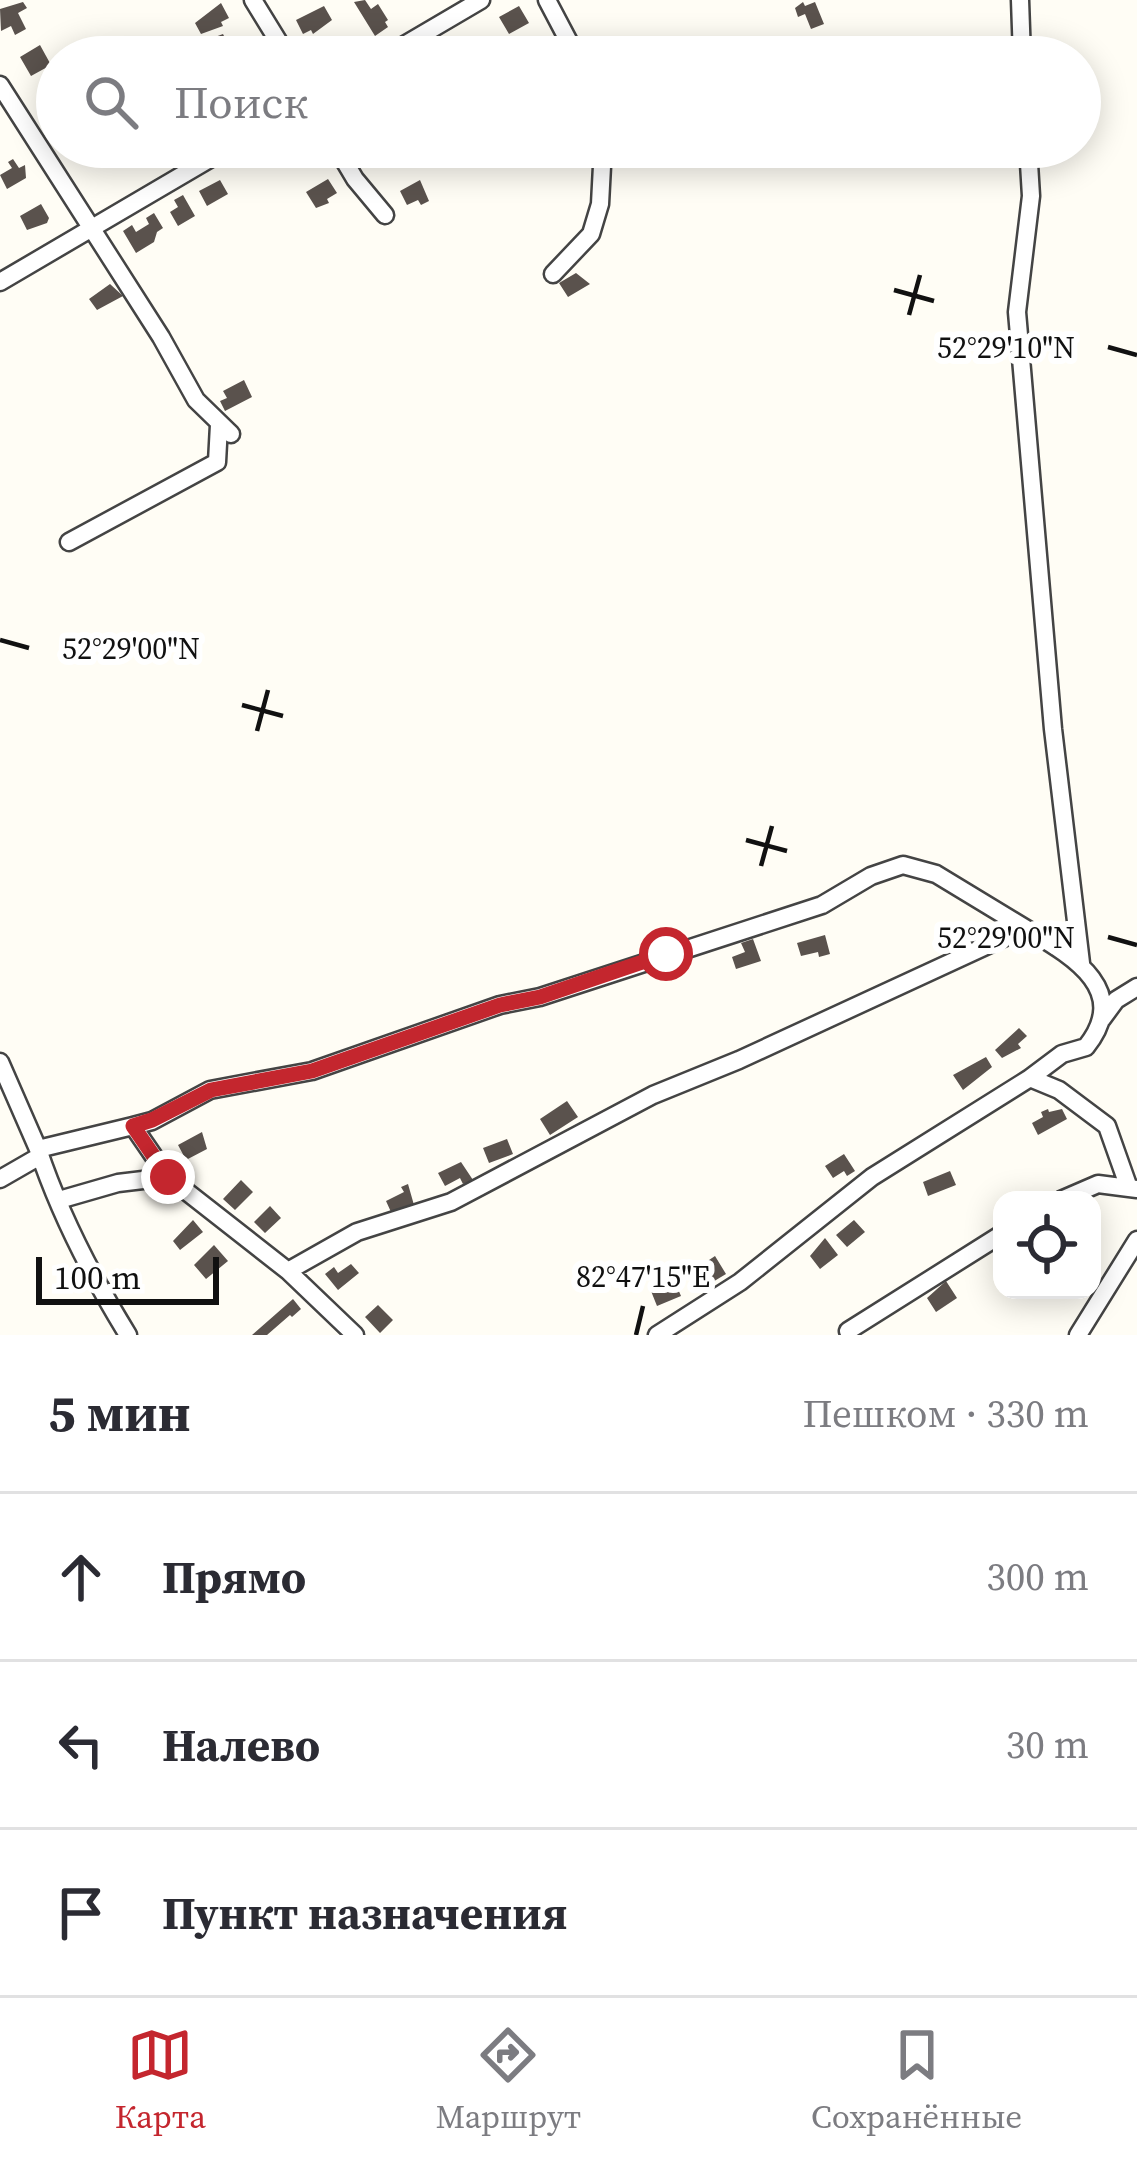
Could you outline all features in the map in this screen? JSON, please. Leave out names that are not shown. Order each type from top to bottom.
[{"type":"street","points":[[253,0],[275,36]]},
{"type":"street","points":[[420,36],[481,0]]},
{"type":"street","points":[[547,0],[566,36]]},
{"type":"street","points":[[1020,0],[1021,36]]},
{"type":"street","points":[[0,85],[36,142]]},
{"type":"street","points":[[52,168],[196,400],[225,430],[218,462],[69,542]]},
{"type":"street","points":[[0,282],[195,168]]},
{"type":"street","points":[[348,168],[385,215]]},
{"type":"street","points":[[553,274],[591,234],[600,204],[602,168]]},
{"type":"street","points":[[1029,168],[1031,196],[1016,311],[1053,728],[1081,963]]},
{"type":"street","points":[[0,1179],[39,1152],[152,1120],[211,1090],[312,1071],[500,1005],[540,997],[822,904],[903,865],[936,874],[1081,963],[1096,982],[1102,1019]]},
{"type":"street","points":[[288,1271],[356,1232],[452,1202],[653,1095],[740,1060],[1025,928]]},
{"type":"street","points":[[657,1335],[740,1282],[872,1177],[1063,1054],[1086,1046],[1116,1000],[1137,987]]},
{"type":"street","points":[[0,1062],[92,1276],[128,1335]]},
{"type":"street","points":[[1030,1078],[1059,1090],[1107,1126],[1133,1188],[1098,1184],[1082,1191]]},
{"type":"street","points":[[133,1126],[168,1177],[288,1271],[355,1335]]},
{"type":"street","points":[[59,1200],[168,1177]]},
{"type":"street","points":[[848,1331],[993,1240]]},
{"type":"street","points":[[1078,1335],[1137,1240]]},
{"type":"building","points":[[365,0],[371,9],[378,4],[388,20],[388,27],[375,36],[354,2]]},
{"type":"building","points":[[23,2],[27,8],[18,13],[26,29],[15,35],[11,26],[1,31],[0,9]]},
{"type":"building","points":[[803,2],[805,6],[815,2],[824,24],[811,29],[805,14],[798,17],[795,8]]},
{"type":"building","points":[[221,3],[229,18],[221,22],[223,26],[201,34],[195,23]]},
{"type":"building","points":[[324,6],[332,20],[313,34],[311,30],[303,34],[296,20]]},
{"type":"building","points":[[519,6],[529,23],[509,34],[499,17]]},
{"type":"building","points":[[36,47],[36,73],[31,76],[20,57]]},
{"type":"building","points":[[13,159],[19,168],[25,165],[26,178],[7,189],[0,175],[12,168],[8,162]]},
{"type":"building","points":[[328,179],[337,193],[316,208],[306,192]]},
{"type":"building","points":[[220,180],[228,194],[207,206],[199,191]]},
{"type":"building","points":[[420,180],[429,201],[407,205],[400,191]]},
{"type":"building","points":[[183,195],[195,216],[178,226],[170,212],[178,207],[174,200]]},
{"type":"building","points":[[41,204],[47,223],[27,230],[20,216]]},
{"type":"building","points":[[154,213],[163,228],[154,242],[136,253],[123,231],[132,225],[136,232],[149,224],[146,218]]},
{"type":"building","points":[[576,273],[590,284],[568,297],[559,283]]},
{"type":"building","points":[[110,284],[123,296],[97,310],[89,299]]},
{"type":"building","points":[[244,380],[252,397],[225,411],[220,401],[227,398],[223,391]]},
{"type":"building","points":[[825,935],[830,954],[801,956],[797,943]]},
{"type":"building","points":[[753,939],[761,961],[736,969],[732,957],[745,952],[741,943]]},
{"type":"building","points":[[1019,1028],[1027,1036],[1018,1044],[1021,1048],[1002,1058],[995,1050]]},
{"type":"building","points":[[986,1057],[992,1067],[963,1090],[953,1075]]},
{"type":"building","points":[[567,1101],[578,1117],[550,1135],[540,1119]]},
{"type":"building","points":[[1048,1109],[1062,1109],[1067,1119],[1038,1135],[1032,1123]]},
{"type":"building","points":[[202,1132],[207,1149],[186,1160],[178,1145]]},
{"type":"building","points":[[507,1139],[513,1154],[489,1163],[483,1148]]},
{"type":"building","points":[[844,1154],[855,1171],[833,1178],[825,1166]]},
{"type":"building","points":[[461,1162],[473,1180],[463,1184],[460,1178],[445,1186],[438,1173]]},
{"type":"building","points":[[950,1171],[956,1185],[928,1196],[923,1182]]},
{"type":"building","points":[[241,1180],[253,1192],[235,1210],[223,1199]]},
{"type":"building","points":[[408,1184],[414,1205],[391,1212],[386,1201],[404,1192],[401,1187]]},
{"type":"building","points":[[270,1206],[281,1218],[265,1233],[254,1222]]},
{"type":"building","points":[[193,1220],[203,1232],[180,1250],[173,1241]]},
{"type":"building","points":[[854,1220],[865,1232],[847,1247],[836,1235]]},
{"type":"building","points":[[825,1238],[838,1255],[820,1269],[810,1256]]},
{"type":"building","points":[[214,1245],[228,1261],[206,1279],[194,1265]]},
{"type":"building","points":[[715,1256],[726,1274],[711,1283],[697,1268]]},
{"type":"building","points":[[351,1264],[359,1273],[338,1290],[325,1274],[334,1267],[338,1273]]},
{"type":"building","points":[[946,1281],[957,1298],[936,1312],[927,1298]]},
{"type":"building","points":[[675,1282],[681,1296],[657,1306],[651,1291]]},
{"type":"building","points":[[293,1299],[301,1309],[292,1317],[267,1335],[252,1335]]},
{"type":"building","points":[[378,1305],[393,1320],[380,1333],[365,1317]]},
{"type":"route","points":[[168,1177],[133,1126],[211,1090],[312,1071],[500,1005],[540,997],[666,954]]}]
